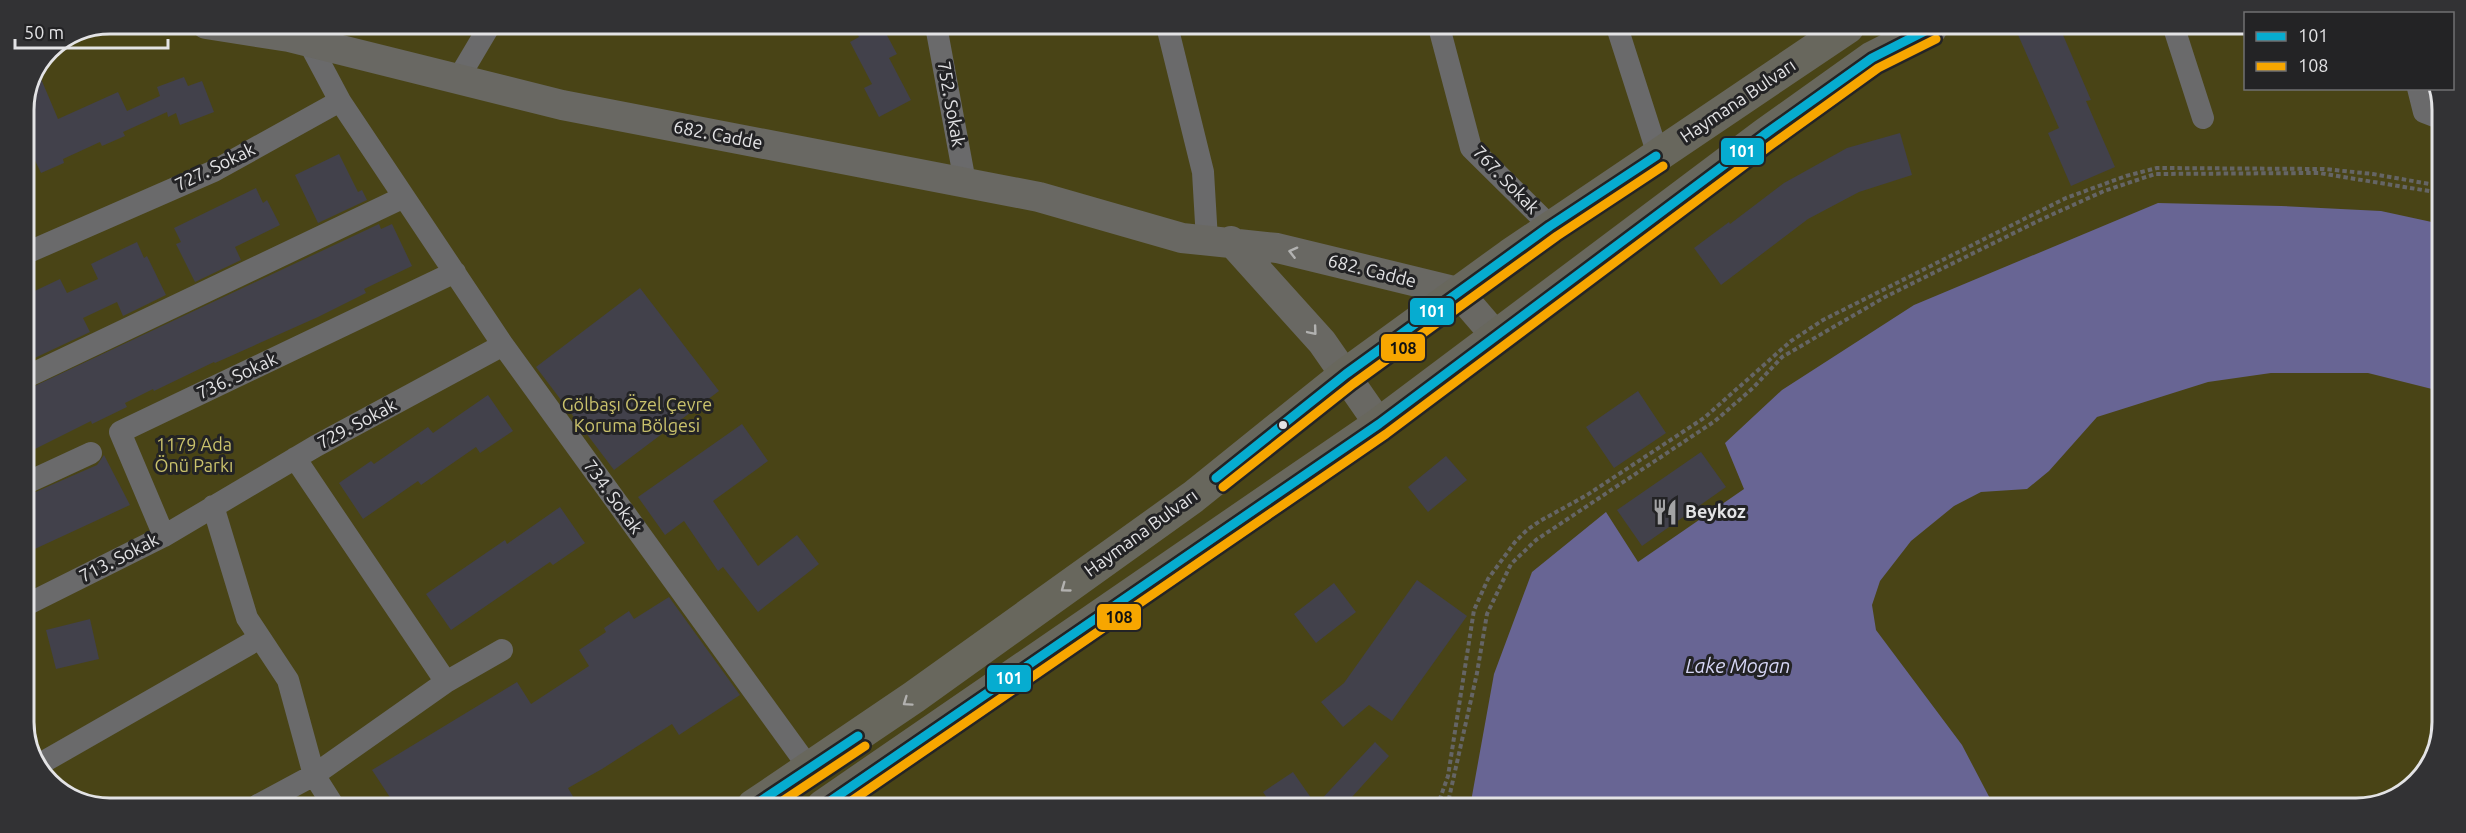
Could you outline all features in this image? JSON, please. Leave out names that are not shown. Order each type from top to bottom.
[{"type":"highway","name":"Haymana Bulvarı","points":[[765,798],[914,697],[1193,496],[1346,374],[1550,226],[1837,34]]},
{"type":"highway","points":[[835,798],[1379,424],[1764,135],[1872,58],[1919,34]]},
{"type":"main road","name":"682. Cadde","points":[[289,34],[322,38],[458,79],[562,105],[1039,197],[1182,238],[1277,248],[1458,292]]},
{"type":"main road","points":[[1219,241],[1291,306],[1346,374],[1379,424]]},
{"type":"main road","points":[[1458,292],[1495,335]]},
{"type":"street","points":[[458,79],[485,34]]},
{"type":"street","name":"752. Sokak","points":[[937,34],[965,182]]},
{"type":"street","points":[[1169,34],[1219,241]]},
{"type":"street","name":"767. Sokak","points":[[1441,34],[1471,148],[1550,226]]},
{"type":"street","points":[[1619,34],[1658,155]]},
{"type":"street","points":[[2176,34],[2203,117]]},
{"type":"street","points":[[322,38],[340,101]]},
{"type":"street","points":[[2418,90],[2424,112],[2431,115]]},
{"type":"street","name":"734. Sokak","points":[[340,101],[504,345],[810,769]]},
{"type":"street","name":"727. Sokak","points":[[34,250],[214,171],[340,101]]},
{"type":"street","points":[[34,373],[404,197]]},
{"type":"street","name":"736. Sokak","points":[[164,536],[120,432],[455,273]]},
{"type":"street","name":"729. Sokak","points":[[213,506],[295,458],[504,345]]},
{"type":"street","points":[[35,479],[91,453]]},
{"type":"street","points":[[295,458],[446,682]]},
{"type":"street","points":[[213,506],[247,618],[288,680],[314,775],[329,798]]},
{"type":"street","name":"713. Sokak","points":[[35,601],[164,536],[213,506]]},
{"type":"street","points":[[45,761],[260,638]]},
{"type":"street","points":[[271,798],[314,775],[446,682],[502,650]]},
{"type":"path","points":[[1440,798],[1448,776],[1474,610],[1488,579],[1515,543],[1540,521],[1587,495],[1704,418],[1791,341],[1823,320],[2066,198],[2126,176],[2157,168],[2324,169],[2431,184]]},
{"type":"path","points":[[1449,798],[1487,614],[1512,564],[1536,540],[1715,421],[1782,357],[1885,297],[2040,220],[2104,191],[2155,174],[2319,173],[2431,191]]},
{"type":"green space","name":"Gölbaşı Özel Çevre Koruma Bölgesi","points":[[111,34],[2244,34],[2244,90],[2429,91],[2431,106],[2432,722],[2427,747],[2419,765],[2402,783],[2389,791],[2365,798],[101,798],[86,794],[68,786],[50,769],[42,756],[35,727],[34,111],[40,82],[47,68],[68,47],[82,40]]},
{"type":"water","name":"Lake Mogan","points":[[2158,203],[2381,211],[2431,222],[2431,389],[2368,373],[2271,373],[2208,382],[2097,417],[2049,471],[2027,489],[1981,492],[1954,506],[1911,541],[1880,581],[1872,605],[1876,630],[1962,745],[1990,798],[1472,798],[1494,674],[1532,572],[1606,512],[1638,562],[1744,489],[1725,443],[1782,390],[1914,305]]},
{"type":"building","points":[[858,34],[886,34],[897,54],[889,58],[911,100],[879,117],[864,88],[872,84],[850,42],[859,37]]},
{"type":"building","points":[[2018,34],[2063,34],[2091,100],[2086,101],[2115,167],[2071,186],[2048,133],[2059,128]]},
{"type":"building","points":[[184,77],[188,86],[202,81],[214,112],[180,125],[176,113],[168,117],[167,112],[123,132],[125,136],[102,146],[100,142],[63,159],[64,163],[41,173],[34,159],[34,111],[41,79],[58,119],[118,92],[127,111],[160,96],[157,87]]},
{"type":"building","points":[[1900,133],[1912,175],[1859,192],[1808,219],[1721,285],[1694,248],[1784,183],[1847,148]]},
{"type":"building","points":[[339,154],[358,192],[362,190],[367,200],[318,223],[295,175]]},
{"type":"building","points":[[256,188],[263,203],[267,200],[280,225],[235,247],[241,260],[195,282],[176,244],[181,242],[174,228]]},
{"type":"building","points":[[379,224],[381,229],[392,224],[412,266],[364,289],[366,293],[318,317],[154,391],[153,389],[125,403],[127,407],[92,424],[91,421],[35,449],[34,386]]},
{"type":"building","points":[[137,242],[144,258],[147,256],[166,295],[123,316],[117,302],[83,318],[90,332],[34,358],[34,291],[60,279],[67,293],[98,279],[91,264]]},
{"type":"building","points":[[640,288],[719,391],[614,470],[536,367]]},
{"type":"building","points":[[1638,391],[1666,433],[1614,468],[1586,427]]},
{"type":"building","points":[[488,395],[513,431],[480,453],[476,447],[421,485],[418,481],[363,519],[339,483],[371,461],[374,464],[428,427],[433,433]]},
{"type":"building","points":[[742,424],[768,461],[713,501],[758,566],[797,535],[819,564],[758,612],[723,567],[718,571],[684,521],[665,535],[638,497]]},
{"type":"building","points":[[1701,452],[1726,487],[1642,546],[1617,510]]},
{"type":"building","points":[[104,455],[130,505],[35,549],[35,492],[97,465]]},
{"type":"building","points":[[1446,456],[1467,480],[1428,512],[1408,487]]},
{"type":"building","points":[[560,507],[585,543],[553,565],[550,562],[451,630],[426,594],[505,540],[507,544]]},
{"type":"building","points":[[1417,580],[1467,616],[1392,721],[1369,705],[1343,727],[1321,702],[1344,683]]},
{"type":"building","points":[[1334,583],[1356,612],[1316,643],[1294,614]]},
{"type":"building","points":[[669,597],[740,695],[679,735],[672,724],[568,788],[574,798],[390,798],[372,770],[517,682],[531,704],[589,666],[579,650],[606,632],[604,628],[629,611],[634,619]]},
{"type":"building","points":[[90,619],[99,659],[56,669],[46,630]]},
{"type":"building","points":[[1375,742],[1389,756],[1351,798],[1323,798]]},
{"type":"building","points":[[1293,772],[1311,798],[1267,798],[1263,792]]},
{"type":"transit line","name":"101","points":[[835,798],[1379,424],[1764,135],[1872,58],[1919,34]]},
{"type":"transit line","name":"108","points":[[856,798],[1386,434],[1771,145],[1878,68],[1936,39]]},
{"type":"transit line","name":"101","points":[[1216,478],[1346,374],[1550,226],[1656,156]]},
{"type":"transit line","name":"108","points":[[1223,487],[1353,384],[1557,236],[1663,166]]},
{"type":"transit line","name":"101","points":[[765,798],[858,736]]},
{"type":"transit line","name":"108","points":[[787,798],[865,746]]},
{"type":"place","name":"Beykoz","points":[[1665,512]]},
{"type":"park label","name":"1179 Ada Önü Parkı","points":[[194,455]]}]
